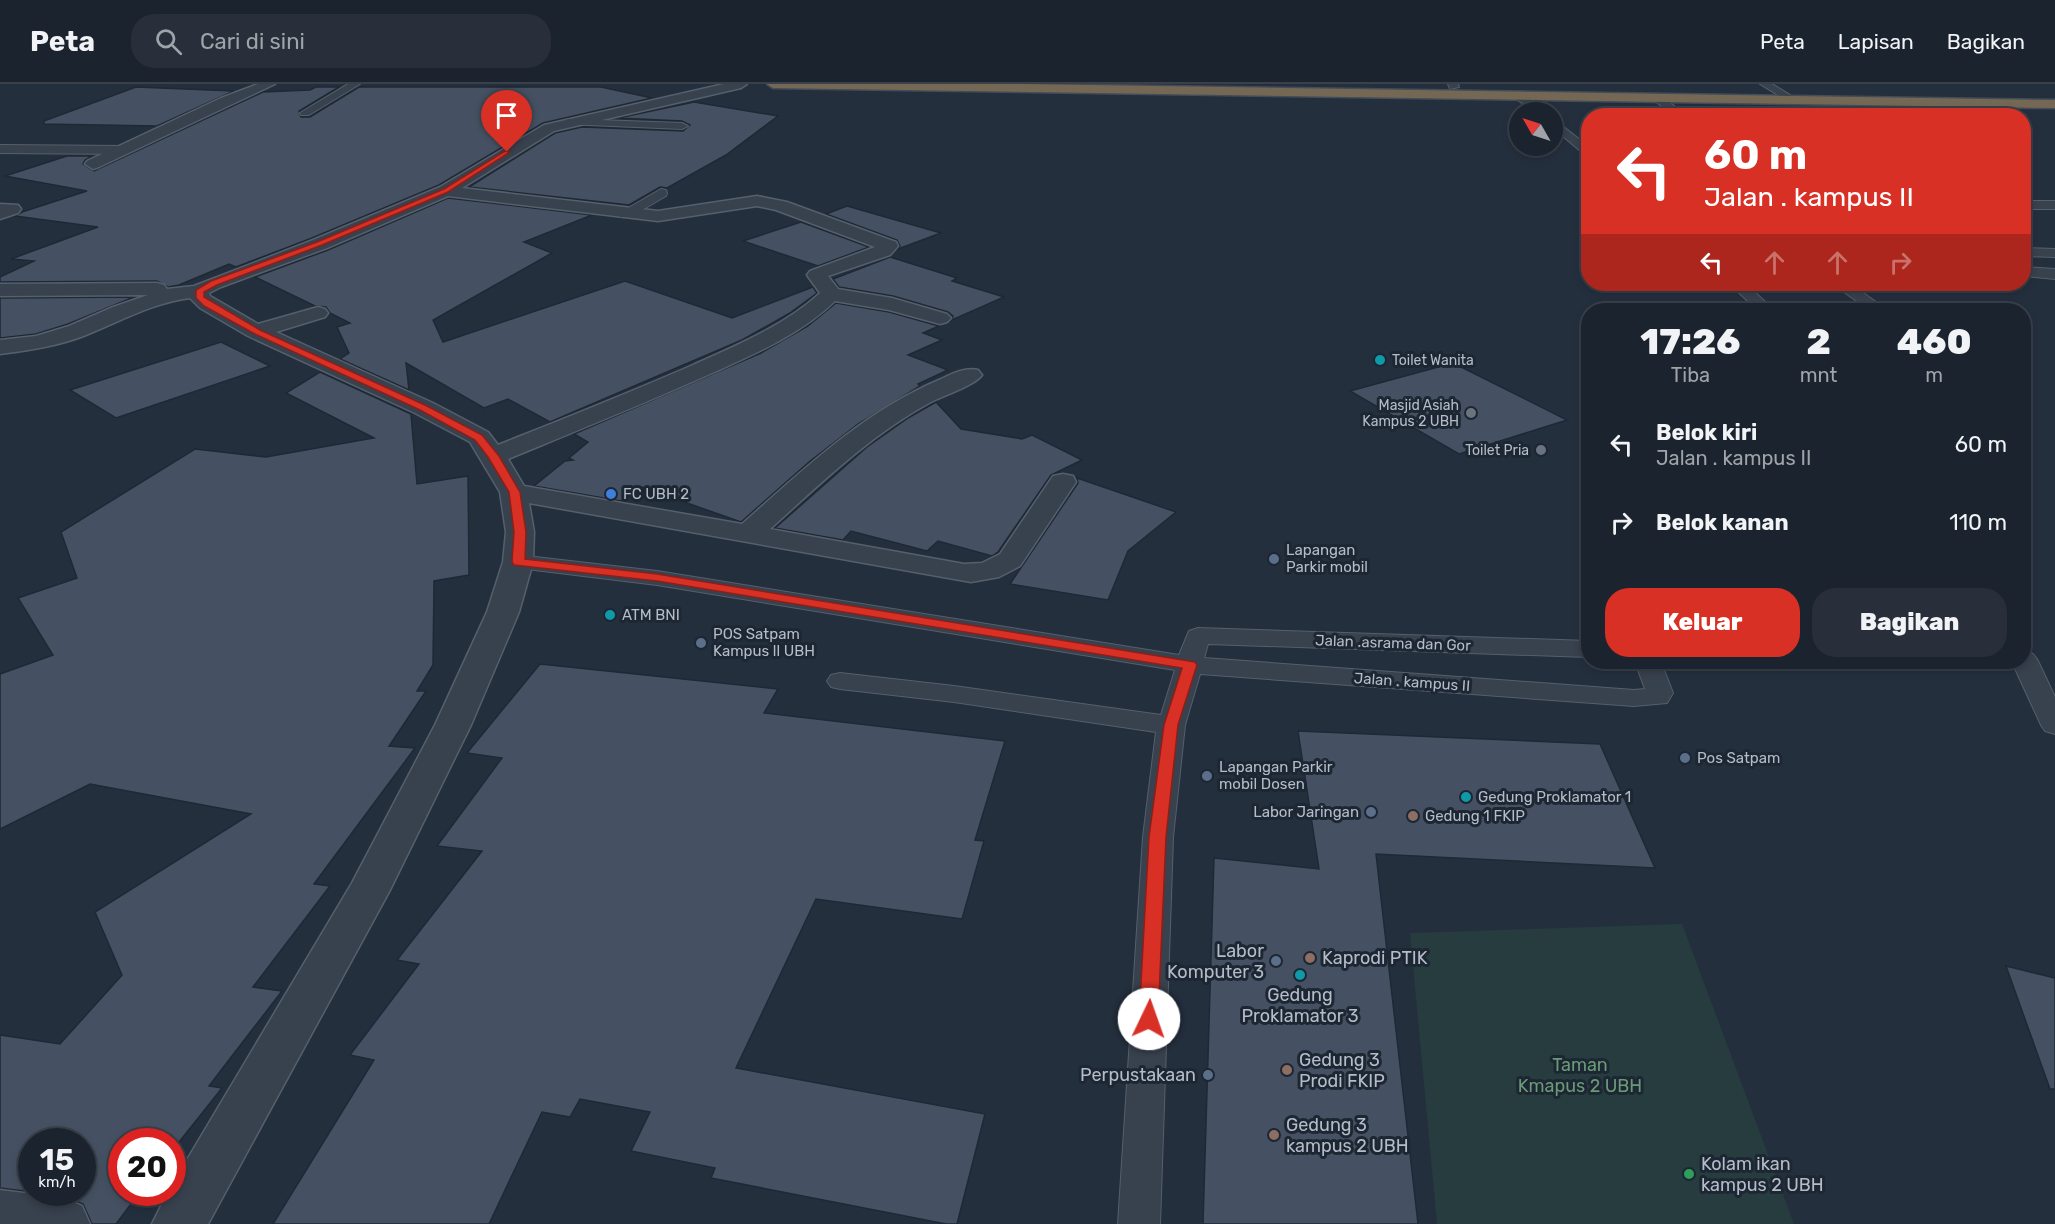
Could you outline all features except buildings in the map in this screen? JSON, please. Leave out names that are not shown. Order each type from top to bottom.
[{"type":"highway","points":[[772,84],[2055,104]]},
{"type":"highway","points":[[1282,84],[2055,96]]},
{"type":"street","points":[[93,164],[226,101],[269,84]]},
{"type":"street","points":[[444,202],[535,135],[569,122],[741,84]]},
{"type":"street","points":[[0,347],[38,342],[77,331],[120,311],[168,296],[203,289],[407,208],[444,202],[669,216],[732,203],[758,201],[781,206],[889,246],[883,251],[817,275],[831,294],[892,304],[940,318]]},
{"type":"street","points":[[0,209],[12,209],[0,214]]},
{"type":"street","points":[[0,290],[203,289]]},
{"type":"street","points":[[179,1224],[369,890],[453,725],[503,612],[518,562],[520,532],[514,492],[479,437],[424,408],[256,332],[207,304],[200,298],[203,289]]},
{"type":"street","points":[[493,456],[670,384],[775,335],[819,306],[831,294]]},
{"type":"street","points":[[256,332],[318,314]]},
{"type":"street","points":[[749,533],[849,444],[934,389],[970,375]]},
{"type":"street","points":[[514,492],[964,573],[986,573],[1010,560],[1063,482]]},
{"type":"street","points":[[0,1215],[63,1224]]},
{"type":"lane","points":[[305,113],[355,84]]},
{"type":"lane","points":[[1765,84],[1795,101]]},
{"type":"lane","points":[[1520,96],[1528,102]]},
{"type":"lane","points":[[1658,98],[1671,108]]},
{"type":"lane","points":[[569,122],[682,126]]},
{"type":"lane","points":[[1563,130],[1581,146]]},
{"type":"lane","points":[[1566,132],[1581,132]]},
{"type":"lane","points":[[0,149],[124,150]]},
{"type":"lane","points":[[624,214],[661,194]]},
{"type":"lane","points":[[2031,196],[2051,205]]},
{"type":"lane","points":[[2031,205],[2051,205]]},
{"type":"lane","points":[[2031,252],[2055,253]]},
{"type":"lane","points":[[2031,272],[2055,274]]},
{"type":"lane","points":[[1746,291],[1758,303]]},
{"type":"lane","points":[[1850,291],[1868,303]]},
{"type":"lane","name":"Jalan . kampus II","points":[[518,562],[657,578],[1194,651],[1634,698],[1660,695],[1651,669]]},
{"type":"lane","name":"Jalan .asrama dan Gor","points":[[1194,651],[1581,649]]},
{"type":"lane","points":[[1139,1224],[1158,837],[1171,725],[1194,651]]},
{"type":"lane","points":[[2029,669],[2055,725]]},
{"type":"lane","points":[[840,681],[954,694],[1171,725]]},
{"type":"green space","name":"Taman Kmapus 2 UBH","points":[[1682,924],[1794,1224],[1437,1224],[1410,933]]},
{"type":"place","name":"Toilet Wanita","points":[[1380,360]]},
{"type":"place","name":"Masjid Asiah Kampus 2 UBH","points":[[1471,413]]},
{"type":"place","name":"Toilet Pria","points":[[1541,450]]},
{"type":"place","name":"FC UBH 2","points":[[611,494]]},
{"type":"place","name":"Lapangan Parkir mobil","points":[[1274,559]]},
{"type":"place","name":"ATM BNI","points":[[610,615]]},
{"type":"place","name":"POS Satpam Kampus ll UBH","points":[[701,643]]},
{"type":"place","name":"Pos Satpam","points":[[1685,758]]},
{"type":"place","name":"Lapangan Parkir mobil Dosen","points":[[1207,776]]},
{"type":"place","name":"Gedung Proklamator 1","points":[[1466,797]]},
{"type":"place","name":"Labor Jaringan","points":[[1371,812]]},
{"type":"place","name":"Gedung 1 FKIP","points":[[1413,816]]},
{"type":"place","name":"Kaprodi PTIK","points":[[1310,958]]},
{"type":"place","name":"Labor Komputer 3","points":[[1276,961]]},
{"type":"place","name":"Gedung Proklamator 3","points":[[1300,975]]},
{"type":"place","name":"Gedung 3 Prodi FKIP","points":[[1287,1070]]},
{"type":"place","name":"Perpustakaan","points":[[1208,1075]]},
{"type":"place","name":"Gedung 3 kampus 2 UBH","points":[[1274,1135]]},
{"type":"place","name":"Kolam ikan kampus 2 UBH","points":[[1689,1174]]},
{"type":"route","points":[[507,152],[446,191],[320,244],[214,283],[199,291],[200,298],[256,332],[424,408],[479,437],[514,492],[520,532],[518,562],[657,578],[1190,665],[1171,725],[1158,837],[1149,1019]]}]
